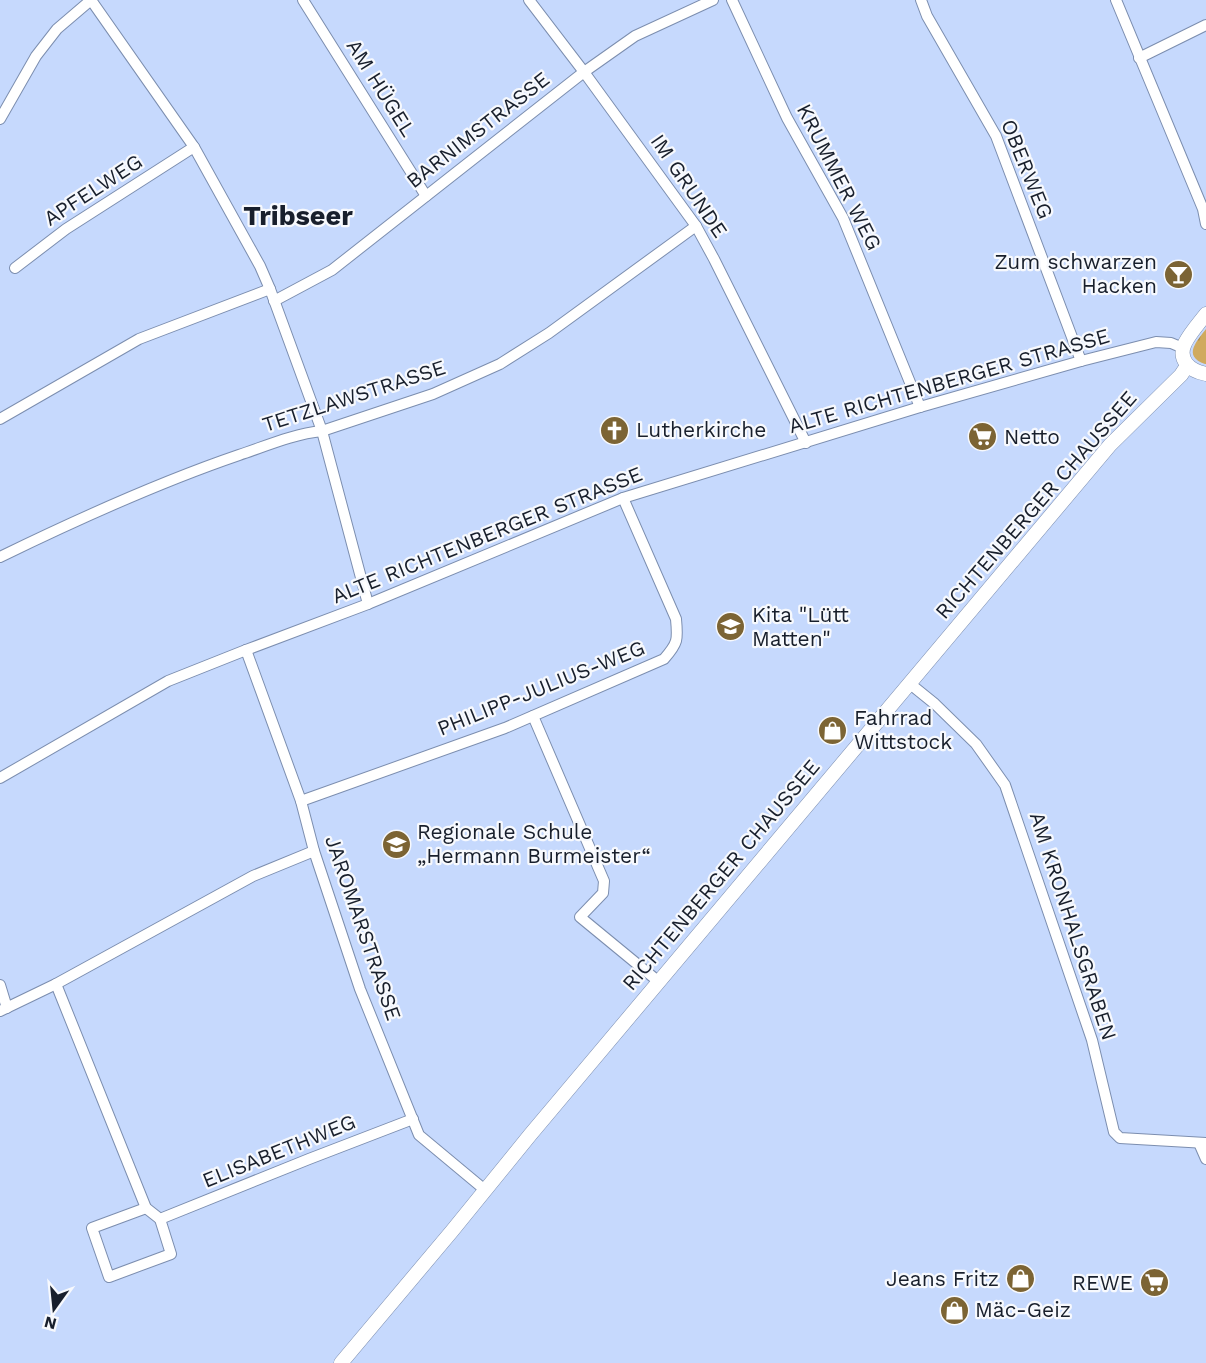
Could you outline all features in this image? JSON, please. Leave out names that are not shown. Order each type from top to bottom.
[{"type":"street","points":[[0,119],[36,56],[57,29],[91,0],[194,147],[260,266],[322,431],[368,604]]},
{"type":"street","name":"AM HÜGEL","points":[[303,0],[426,196]]},
{"type":"street","name":"IM GRUNDE","points":[[529,0],[696,226],[806,443]]},
{"type":"street","name":"BARNIMSTRASSE","points":[[274,301],[332,270],[584,72],[635,36],[713,0]]},
{"type":"street","name":"KRUMMER WEG","points":[[732,0],[787,118],[843,218],[920,407]]},
{"type":"street","name":"OBERWEG","points":[[921,0],[927,16],[996,136],[1081,361]]},
{"type":"street","points":[[1116,0],[1203,209],[1206,224]]},
{"type":"street","points":[[1139,58],[1206,26]]},
{"type":"street","name":"APFELWEG","points":[[15,268],[66,229],[194,147]]},
{"type":"street","name":"TETZLAWSTRASSE","points":[[0,558],[63,526],[198,469],[303,433],[322,431],[433,394],[500,364],[549,333],[696,226]]},
{"type":"street","points":[[0,419],[139,339],[270,290]]},
{"type":"street","points":[[1206,314],[1183,348],[1184,361],[1187,366],[1206,374]]},
{"type":"street","name":"ALTE RICHTENBERGER STRASSE","points":[[0,778],[168,681],[368,604],[623,498],[920,407],[1081,361],[1156,342],[1171,343],[1183,348]]},
{"type":"street","name":"RICHTENBERGER CHAUSSEE","points":[[341,1363],[1110,445],[1181,375],[1187,366]]},
{"type":"street","name":"PHILIPP-JULIUS-WEG","points":[[301,801],[505,728],[664,659],[675,647],[676,619],[623,498]]},
{"type":"street","name":"JAROMARSTRASSE","points":[[246,650],[301,801],[314,851],[360,989],[419,1135],[485,1190]]},
{"type":"street","name":"AM KRONHALSGRABEN","points":[[909,683],[935,704],[976,744],[1005,785],[1092,1040],[1114,1132],[1120,1138],[1202,1143],[1206,1159]]},
{"type":"street","points":[[533,716],[604,881],[603,893],[580,917],[659,982]]},
{"type":"street","points":[[0,986],[3,1010],[56,984],[253,876],[314,851]]},
{"type":"street","points":[[56,984],[146,1208],[160,1220],[171,1254],[109,1277],[92,1228],[146,1208]]},
{"type":"street","name":"ELISABETHWEG","points":[[160,1220],[413,1119]]},
{"type":"green space","points":[[1206,329],[1205,364],[1198,361],[1193,353],[1196,343]]},
{"type":"place","name":"Zum schwarzen Hacken","points":[[1178,274]]},
{"type":"place","name":"Lutherkirche","points":[[615,430]]},
{"type":"place","name":"Netto","points":[[983,437]]},
{"type":"place","name":"Kita \"Lütt Matten\"","points":[[731,627]]},
{"type":"place","name":"Fahrrad Wittstock","points":[[833,730]]},
{"type":"place","name":"Regionale Schule „Hermann Burmeister“","points":[[396,844]]},
{"type":"place","name":"Jeans Fritz","points":[[1020,1279]]},
{"type":"place","name":"REWE","points":[[1154,1283]]},
{"type":"place","name":"Mäc-Geiz","points":[[954,1310]]},
{"type":"district","name":"Tribseer","points":[[298,216]]}]
